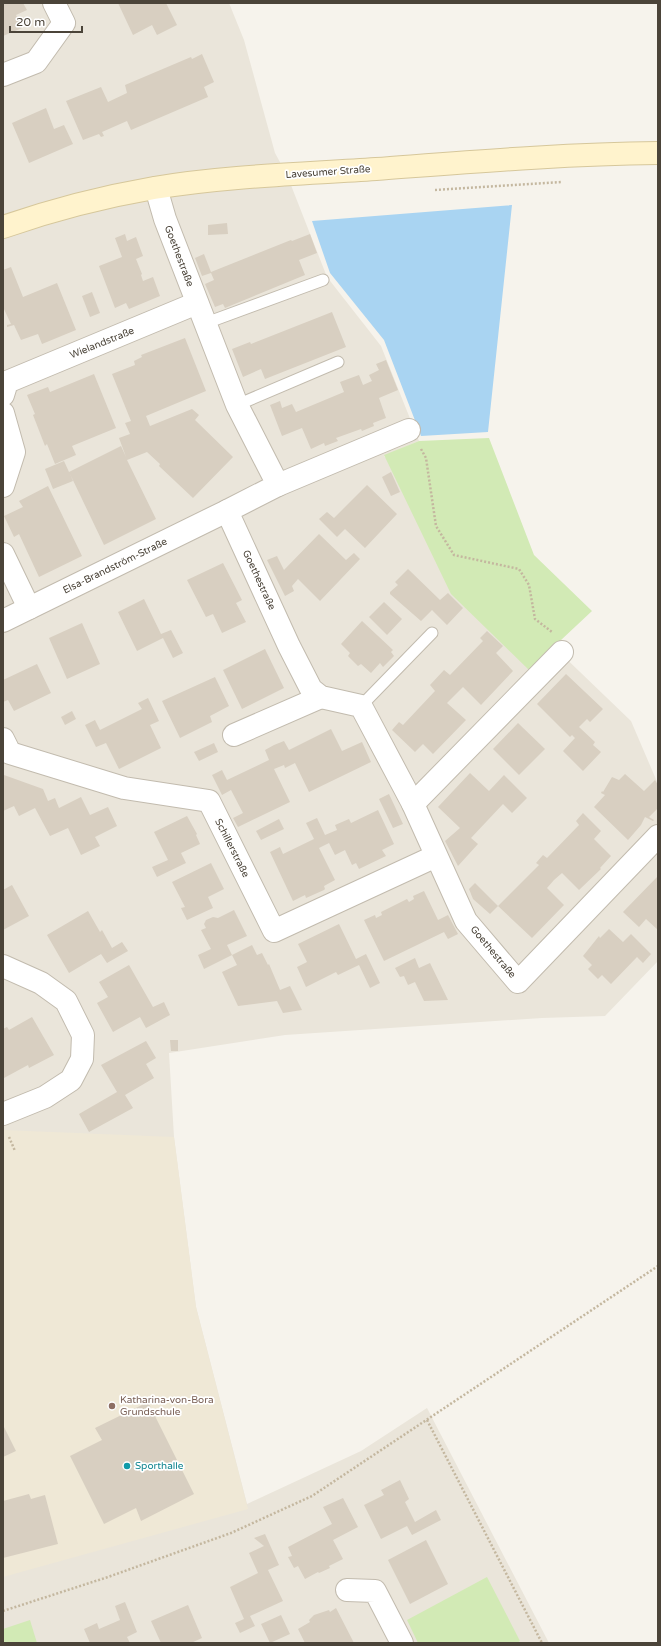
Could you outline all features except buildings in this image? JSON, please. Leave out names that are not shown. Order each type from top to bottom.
[{"type":"street","points":[[3,75],[36,62],[64,23],[54,3]]},
{"type":"street","name":"Lavesumer Straße","points":[[3,227],[60,208],[156,188],[237,179],[489,161],[658,153]]},
{"type":"street","name":"Goethestraße","points":[[156,188],[165,219],[237,405],[278,485]]},
{"type":"street","name":"Wielandstraße","points":[[4,383],[197,303]]},
{"type":"street","points":[[3,413],[14,452],[3,486]]},
{"type":"street","points":[[227,511],[278,485],[409,430]]},
{"type":"street","name":"Goethestraße","points":[[227,511],[289,646],[311,689],[321,697]]},
{"type":"street","name":"Elsa-Brandström-Straße","points":[[3,621],[227,511]]},
{"type":"street","points":[[3,554],[29,608]]},
{"type":"street","points":[[413,804],[562,652]]},
{"type":"street","points":[[234,735],[321,697],[361,706]]},
{"type":"street","name":"Goethestraße","points":[[361,706],[413,804],[466,921],[518,982],[658,836]]},
{"type":"street","name":"Schillerstraße","points":[[3,740],[10,753],[124,788],[208,801],[274,931],[436,856]]},
{"type":"street","points":[[3,966],[41,983],[66,1001],[83,1035],[82,1059],[71,1080],[45,1097],[3,1114]]},
{"type":"street","points":[[348,1590],[375,1591],[402,1643]]},
{"type":"lane","points":[[206,323],[323,280]]},
{"type":"lane","points":[[237,405],[338,362]]},
{"type":"lane","points":[[361,706],[432,633]]},
{"type":"path","points":[[432,190],[569,181]]},
{"type":"path","points":[[409,430],[426,458],[436,526],[454,555],[519,569],[529,585],[535,619],[564,642],[562,652]]},
{"type":"path","points":[[3,1611],[108,1577],[231,1534],[312,1496],[658,1266]]},
{"type":"path","points":[[427,1420],[542,1643]]},
{"type":"shaded area","points":[[3,3],[229,3],[244,40],[275,153],[287,175],[327,277],[381,346],[419,441],[384,456],[554,647],[631,721],[658,784],[658,961],[605,1016],[542,1018],[285,1035],[169,1053],[174,1137],[196,1307],[247,1504],[361,1451],[427,1408],[549,1643],[3,1643]]},
{"type":"shaded area","name":"Katharina-von-Bora Grundschule","points":[[3,1130],[174,1137],[196,1307],[248,1509],[3,1577]]},
{"type":"green space","points":[[489,438],[534,555],[592,611],[529,670],[451,594],[384,455],[419,441]]},
{"type":"green space","points":[[487,1577],[520,1641],[517,1643],[418,1643],[407,1620]]},
{"type":"green space","points":[[30,1620],[37,1643],[3,1643],[3,1629]]},
{"type":"water","points":[[512,205],[488,432],[421,436],[384,340],[330,273],[312,221]]},
{"type":"place","name":"Katharina-von-Bora Grundschule","points":[[112,1406]]},
{"type":"place","name":"Sporthalle","points":[[127,1466]]}]
